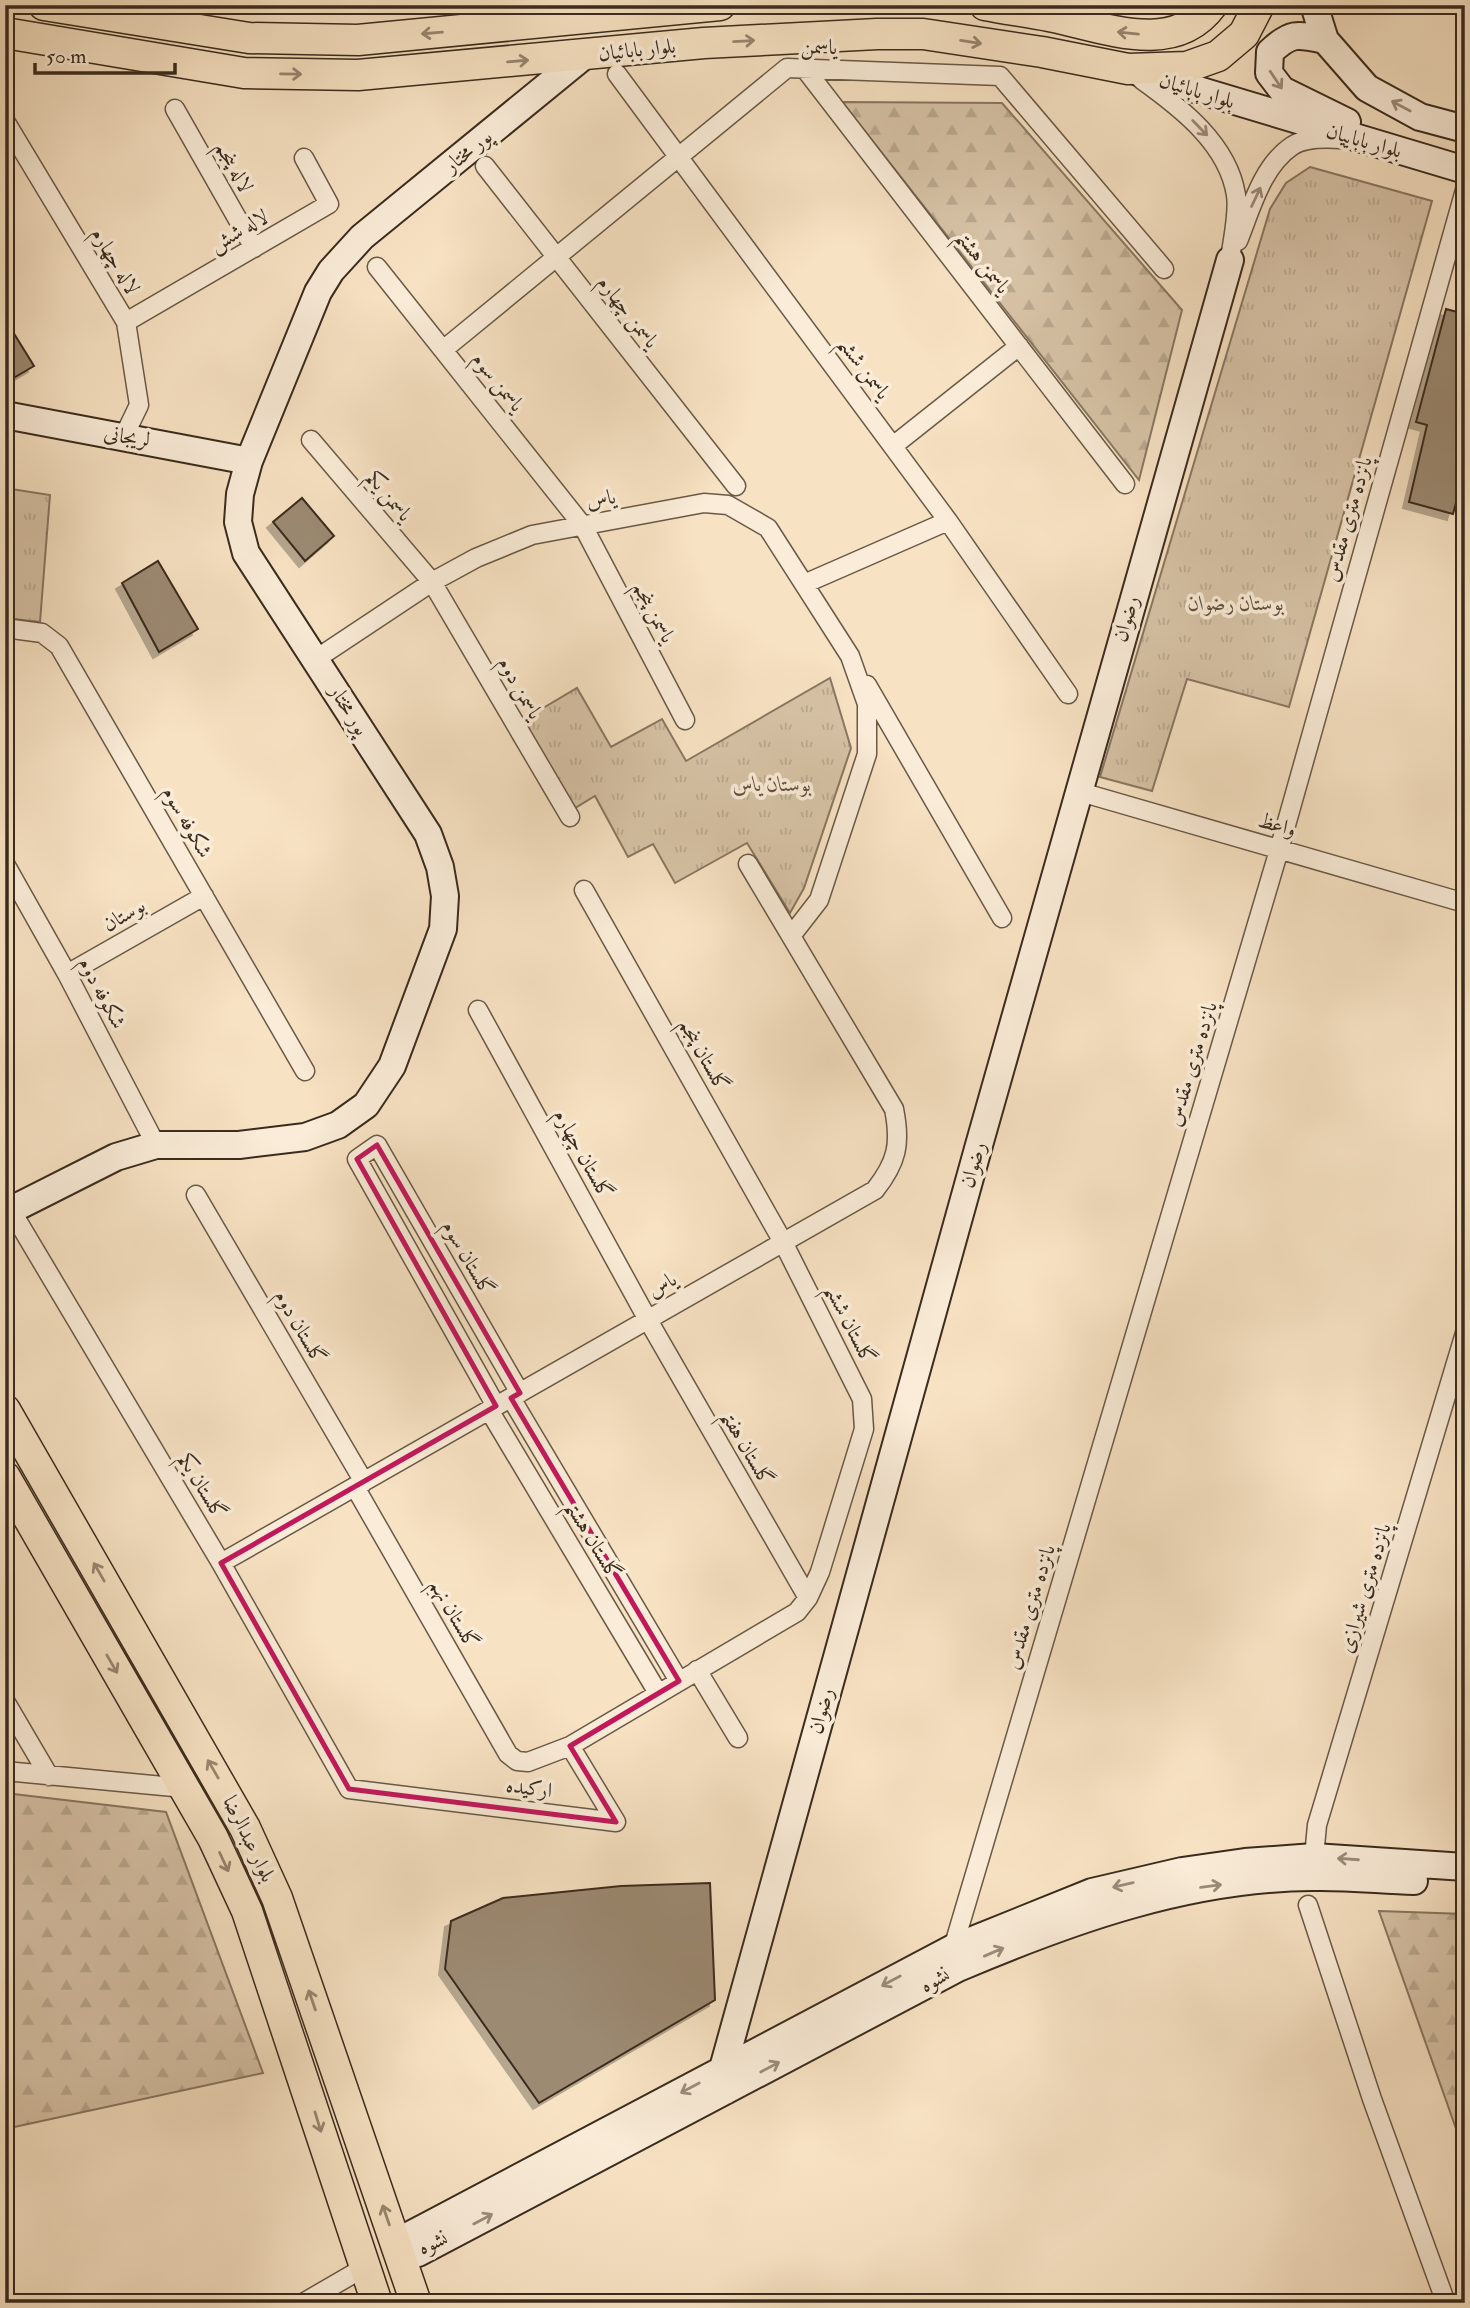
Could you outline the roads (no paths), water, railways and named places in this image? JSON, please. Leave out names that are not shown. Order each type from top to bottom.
[{"type":"main road","name":"بلوار بابائیان","points":[[44,5],[262,39],[358,40],[622,11],[720,5]]},
{"type":"main road","points":[[985,5],[1051,16],[1113,32],[1144,35],[1170,33],[1203,14]]},
{"type":"main road","points":[[1128,69],[1187,67],[1218,55],[1244,34],[1259,5]]},
{"type":"main road","name":"بلوار باباییان","points":[[1314,5],[1325,40],[1367,88],[1420,117],[1465,129]]},
{"type":"main road","name":"بلوار بابائیان","points":[[5,33],[244,73],[358,75],[704,43],[864,34],[923,34],[1042,52],[1128,69],[1263,111]]},
{"type":"main road","points":[[1325,40],[1303,35],[1284,38],[1270,52],[1269,73],[1282,90],[1423,158]]},
{"type":"main road","name":"پور مختار","points":[[8,1212],[116,1157],[156,1145],[239,1145],[305,1138],[338,1125],[366,1105],[392,1066],[443,929],[445,895],[440,867],[428,834],[246,553],[238,510],[240,494],[249,461],[306,316],[331,271],[362,237],[585,55]]},
{"type":"main road","name":"بلوار باباییان","points":[[1263,111],[1465,170]]},
{"type":"main road","name":"رضوان","points":[[723,2081],[1077,791],[1230,260]]},
{"type":"main road","name":"لریجانی","points":[[5,415],[249,461]]},
{"type":"main road","name":"بلوار عبدالرضا","points":[[5,1410],[246,1828],[277,1898],[416,2303]]},
{"type":"main road","name":"بلوار عبدالرضا","points":[[5,1478],[213,1838],[247,1911],[377,2303]]},
{"type":"main road","name":"نشوه","points":[[398,2252],[410,2235],[723,2081],[956,1958],[1092,1892],[1182,1871],[1245,1862],[1465,1884]]},
{"type":"main road","name":"نشوه","points":[[1313,1867],[1465,1867]]},
{"type":"main road","points":[[302,2071],[333,2062]]},
{"type":"main road","points":[[365,2267],[398,2252]]},
{"type":"street","name":"یاسمن","points":[[443,350],[787,68],[1000,76],[1164,269]]},
{"type":"street","name":"یاسمن هشتم","points":[[805,69],[1125,484]]},
{"type":"street","points":[[1128,69],[1178,106],[1211,140],[1227,168],[1236,196],[1230,260]]},
{"type":"street","name":"یاسمن ششم","points":[[617,74],[948,521],[1068,694]]},
{"type":"street","name":"لاله پنجم","points":[[175,109],[254,248]]},
{"type":"street","name":"لاله چهارم","points":[[5,121],[126,323],[139,405],[124,436]]},
{"type":"street","points":[[1230,260],[1254,200],[1272,165],[1294,144],[1321,138],[1360,140]]},
{"type":"street","name":"لاله شش","points":[[126,323],[329,204],[304,158]]},
{"type":"street","name":"یاسمن چهارم","points":[[485,166],[736,486]]},
{"type":"street","name":"پانزده متری مقدس","points":[[956,1958],[1279,849],[1465,190]]},
{"type":"street","name":"یاسمن سوم","points":[[377,267],[583,526]]},
{"type":"street","points":[[893,446],[1019,346]]},
{"type":"street","name":"یاسمن یکم","points":[[311,440],[432,582]]},
{"type":"street","name":"یاس","points":[[316,659],[432,582],[476,558],[532,535],[704,503],[728,505],[768,528],[850,656],[1002,918]]},
{"type":"street","points":[[804,584],[948,521]]},
{"type":"street","name":"یاسمن پنجم","points":[[583,526],[685,720]]},
{"type":"street","name":"یاسمن دوم","points":[[432,582],[570,817]]},
{"type":"street","name":"شکوفه سوم","points":[[5,628],[42,633],[60,646],[305,1071]]},
{"type":"street","name":"یاس","points":[[791,936],[819,900],[867,754],[867,704],[850,656]]},
{"type":"street","name":"واعظ","points":[[1077,791],[1465,904]]},
{"type":"street","name":"شکوفه دوم","points":[[5,863],[12,890],[67,974],[156,1145]]},
{"type":"street","name":"یاس","points":[[221,1563],[875,1190],[888,1173],[896,1152],[898,1130],[894,1109],[748,864]]},
{"type":"street","name":"گلستان پنجم","points":[[584,890],[783,1242]]},
{"type":"street","name":"بوستان","points":[[67,974],[204,896]]},
{"type":"street","name":"گلستان چهارم","points":[[478,1010],[648,1320]]},
{"type":"street","name":"گلستان سوم","points":[[377,1145],[504,1402],[357,1159],[377,1145]]},
{"type":"street","name":"گلستان دوم","points":[[196,1195],[359,1485]]},
{"type":"street","name":"گلستان یکم","points":[[8,1212],[221,1563],[349,1788]]},
{"type":"street","name":"گلستان ششم","points":[[783,1242],[862,1399],[864,1429],[820,1572],[808,1598]]},
{"type":"street","name":"گلستان هفتم","points":[[648,1320],[808,1598]]},
{"type":"street","name":"پانزده متری شیرازی","points":[[1313,1867],[1317,1825],[1465,1333]]},
{"type":"street","name":"گلستان هشتم","points":[[504,1402],[679,1681]]},
{"type":"street","name":"گلستان هشتم","points":[[504,1402],[658,1693]]},
{"type":"street","name":"گلستان نهم","points":[[359,1485],[508,1754],[517,1761],[528,1762],[570,1746]]},
{"type":"street","points":[[570,1746],[797,1612],[808,1598]]},
{"type":"street","points":[[697,1670],[738,1738]]},
{"type":"street","points":[[5,1701],[49,1776]]},
{"type":"street","name":"ارکیده","points":[[349,1788],[616,1822],[570,1746]]},
{"type":"street","points":[[5,1771],[184,1788]]},
{"type":"street","points":[[1308,1905],[1372,2099],[1446,2303]]},
{"type":"street","points":[[303,2303],[365,2267]]},
{"type":"park label","name":"بوستان رضوان","points":[[1236,603]]},
{"type":"park label","name":"بوستان یاس","points":[[772,784]]}]
